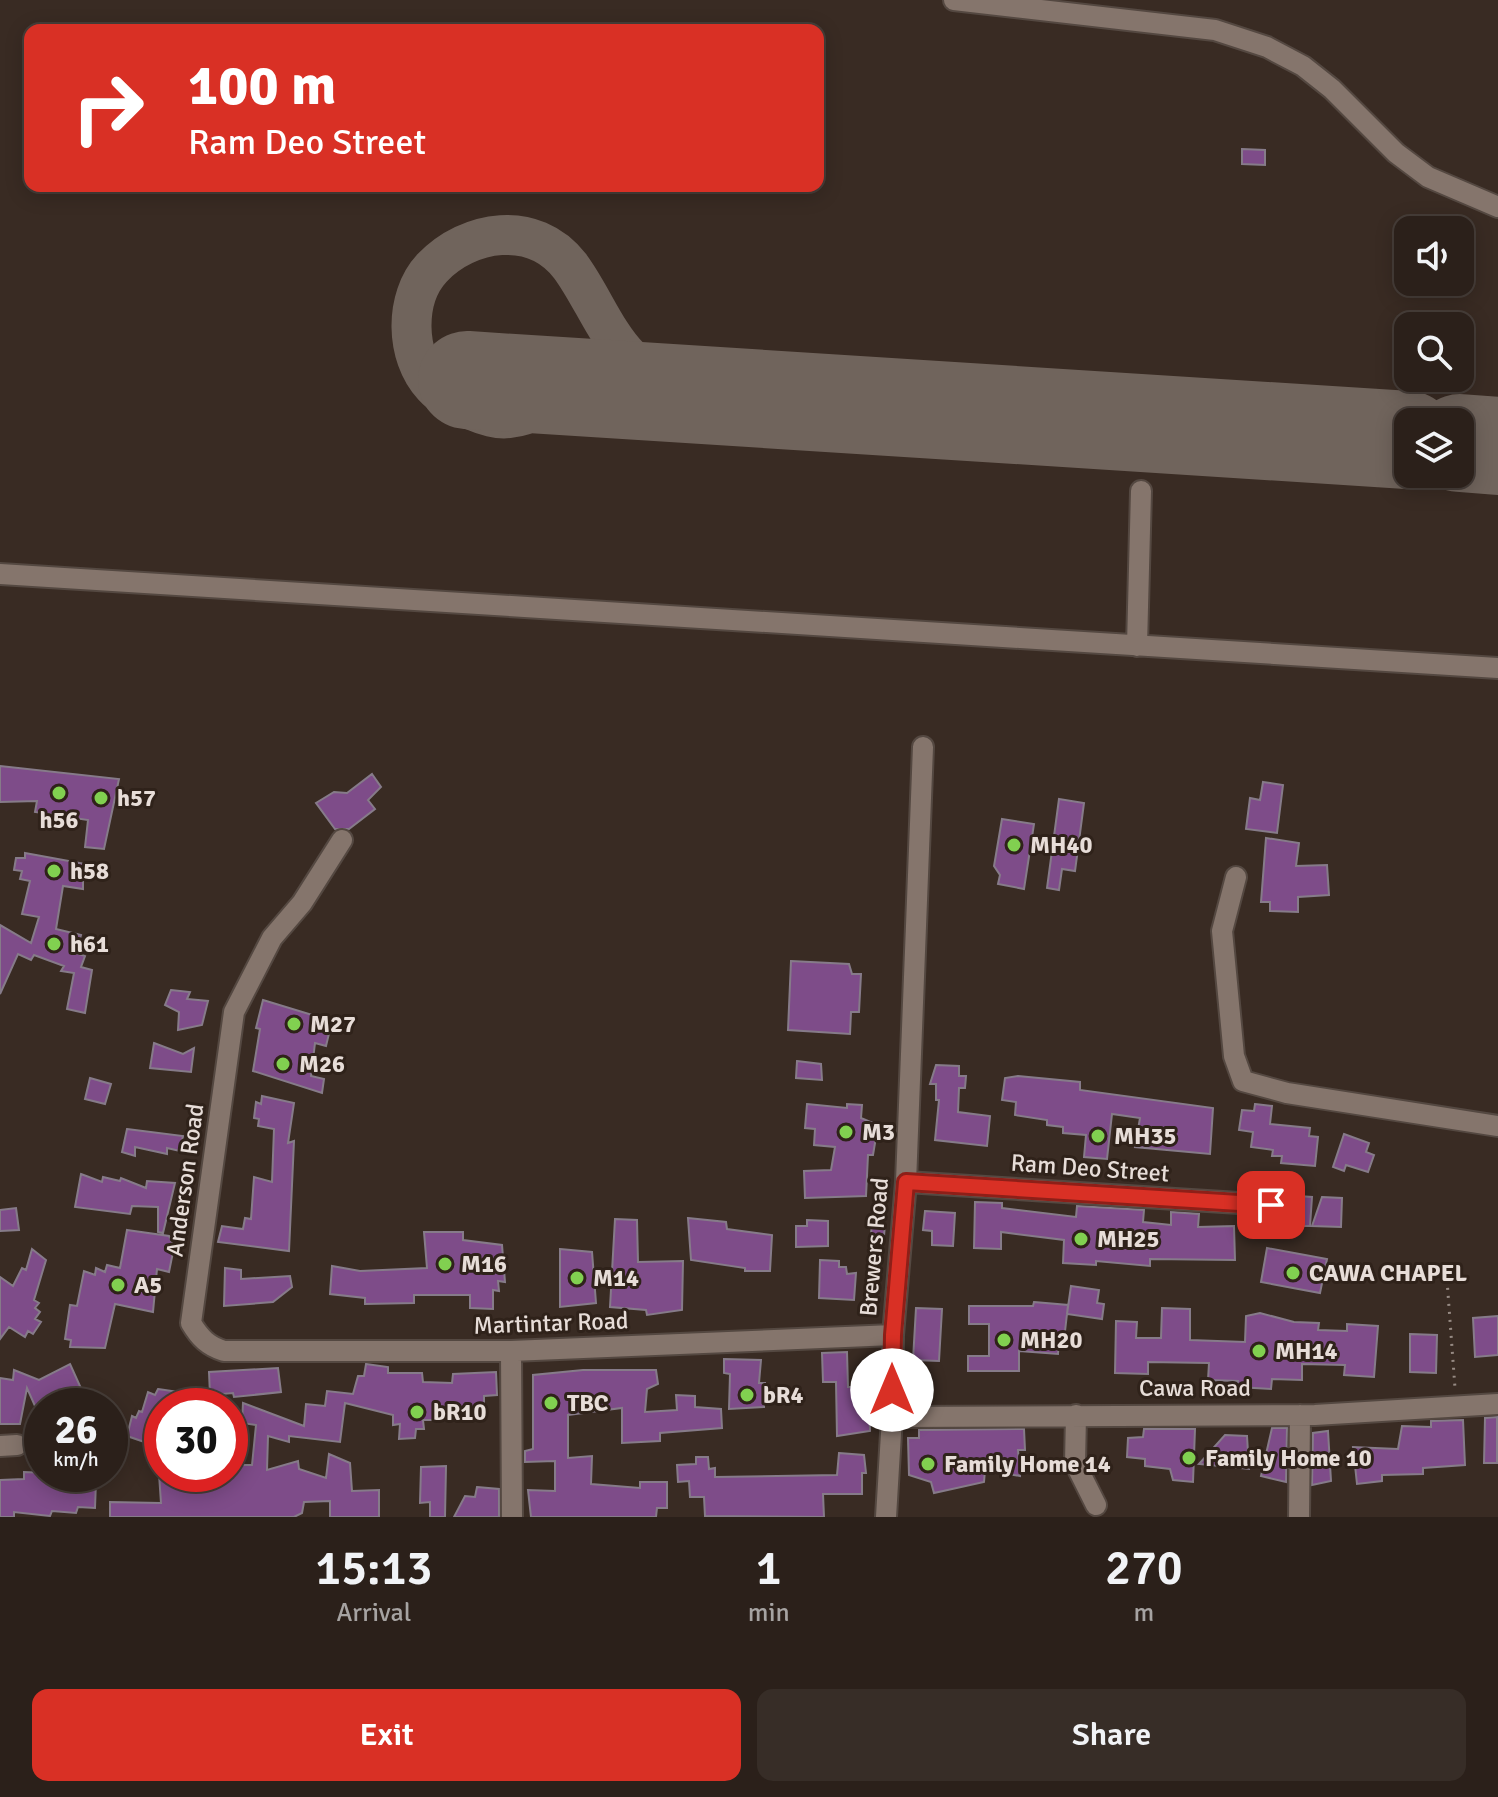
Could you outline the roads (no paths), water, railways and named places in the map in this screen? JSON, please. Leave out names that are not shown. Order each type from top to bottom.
[{"type":"street","points":[[954,0],[1215,30],[1267,47],[1303,66],[1332,89],[1396,153],[1428,177],[1498,207]]},
{"type":"street","points":[[1137,646],[1141,491]]},
{"type":"street","points":[[0,574],[1498,668]]},
{"type":"street","name":"Brewers Road","points":[[886,1517],[893,1335],[906,1182],[923,747]]},
{"type":"street","name":"Anderson Road","points":[[211,1347],[191,1323],[234,1012],[272,938],[302,903],[342,840]]},
{"type":"street","points":[[1236,877],[1222,931],[1234,1056],[1243,1081],[1287,1093],[1498,1126]]},
{"type":"street","name":"Ram Deo Street","points":[[906,1182],[1271,1205]]},
{"type":"street","name":"Martintar Road","points":[[211,1347],[224,1351],[511,1351],[893,1335]]},
{"type":"street","points":[[511,1351],[512,1517]]},
{"type":"street","name":"Cawa Road","points":[[892,1417],[1300,1415],[1498,1404]]},
{"type":"street","points":[[1076,1415],[1075,1463],[1096,1505]]},
{"type":"street","points":[[1299,1517],[1300,1415]]},
{"type":"place","name":"h56","points":[[59,793]]},
{"type":"place","name":"h57","points":[[101,798]]},
{"type":"place","name":"MH40","points":[[1014,845]]},
{"type":"place","name":"h58","points":[[54,871]]},
{"type":"place","name":"h61","points":[[54,944]]},
{"type":"place","name":"M27","points":[[294,1024]]},
{"type":"place","name":"M26","points":[[283,1064]]},
{"type":"place","name":"M3","points":[[846,1132]]},
{"type":"place","name":"MH35","points":[[1098,1136]]},
{"type":"place","name":"MH25","points":[[1081,1239]]},
{"type":"place","name":"M16","points":[[445,1264]]},
{"type":"place","name":"CAWA CHAPEL","points":[[1293,1273]]},
{"type":"place","name":"M14","points":[[577,1278]]},
{"type":"place","name":"A5","points":[[118,1285]]},
{"type":"place","name":"MH20","points":[[1004,1340]]},
{"type":"place","name":"MH14","points":[[1259,1351]]},
{"type":"place","name":"bR4","points":[[747,1395]]},
{"type":"place","name":"TBC","points":[[551,1403]]},
{"type":"place","name":"bR10","points":[[417,1412]]},
{"type":"place","name":"Family Home 10","points":[[1189,1458]]},
{"type":"place","name":"Family Home 14","points":[[928,1464]]}]
